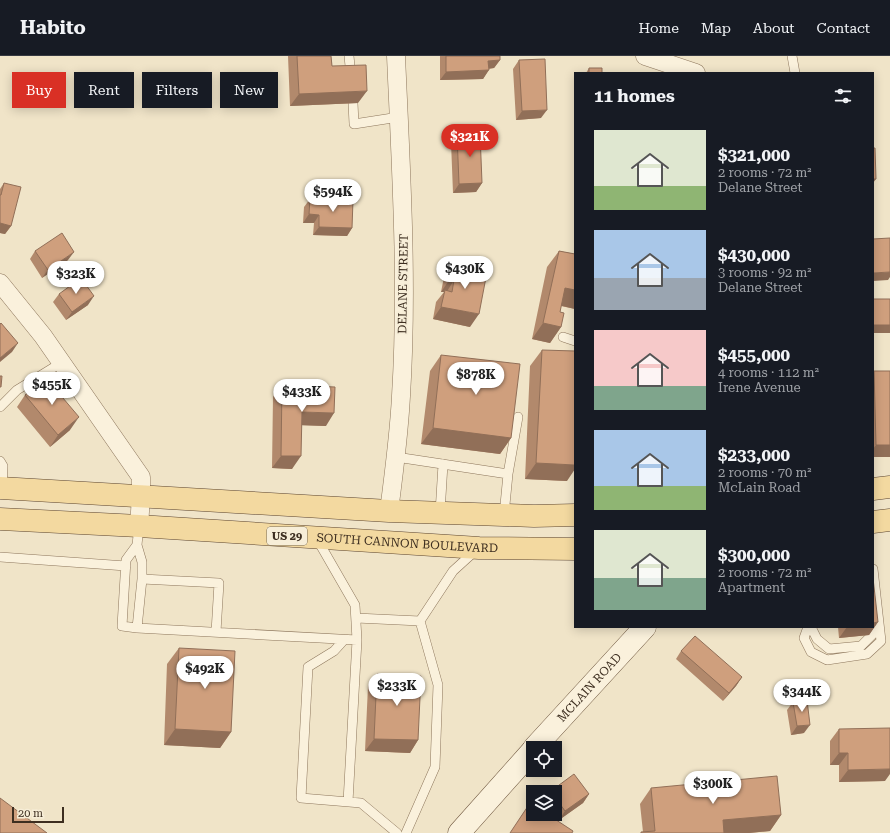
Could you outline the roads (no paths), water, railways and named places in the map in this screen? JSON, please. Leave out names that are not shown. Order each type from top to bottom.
[{"type":"main road","points":[[874,489],[890,487]]},
{"type":"main road","points":[[1,488],[389,511],[504,515],[574,514]]},
{"type":"main road","name":"SOUTH CANNON BOULEVARD","points":[[0,519],[138,536],[316,538],[479,548],[574,549]]},
{"type":"main road","points":[[874,522],[890,520]]},
{"type":"street","name":"DELANE STREET","points":[[389,511],[396,457],[401,395],[404,233],[396,56]]},
{"type":"street","points":[[645,56],[693,72]]},
{"type":"street","points":[[0,283],[61,363],[141,477],[142,497],[138,536]]},
{"type":"street","name":"MCLAIN ROAD","points":[[541,741],[643,628]]},
{"type":"street","name":"MCLAIN ROAD","points":[[458,833],[526,758]]},
{"type":"lane","points":[[349,56],[351,78]]},
{"type":"lane","points":[[792,56],[795,72]]},
{"type":"lane","points":[[353,103],[354,124],[399,117]]},
{"type":"lane","points":[[563,337],[574,341]]},
{"type":"lane","points":[[0,407],[17,390],[61,363]]},
{"type":"lane","points":[[504,515],[508,474],[518,418]]},
{"type":"lane","points":[[396,457],[508,474]]},
{"type":"lane","points":[[0,461],[3,466],[1,488]]},
{"type":"lane","points":[[440,513],[443,464]]},
{"type":"lane","points":[[138,536],[126,560],[122,626],[357,640]]},
{"type":"lane","points":[[137,628],[142,579],[142,562],[138,536]]},
{"type":"lane","points":[[316,538],[355,605],[357,640],[348,802]]},
{"type":"lane","points":[[406,833],[435,767],[438,685],[420,621],[453,571],[479,548]]},
{"type":"lane","points":[[0,557],[126,566]]},
{"type":"lane","points":[[808,628],[804,638],[811,652],[827,660],[867,654],[881,641],[874,578]]},
{"type":"lane","points":[[142,579],[219,583],[216,632]]},
{"type":"lane","points":[[356,618],[420,621]]},
{"type":"lane","points":[[812,628],[817,639],[829,649],[861,646],[873,634],[872,628]]},
{"type":"lane","points":[[344,640],[334,651],[308,667],[301,798],[361,803],[397,833]]}]
